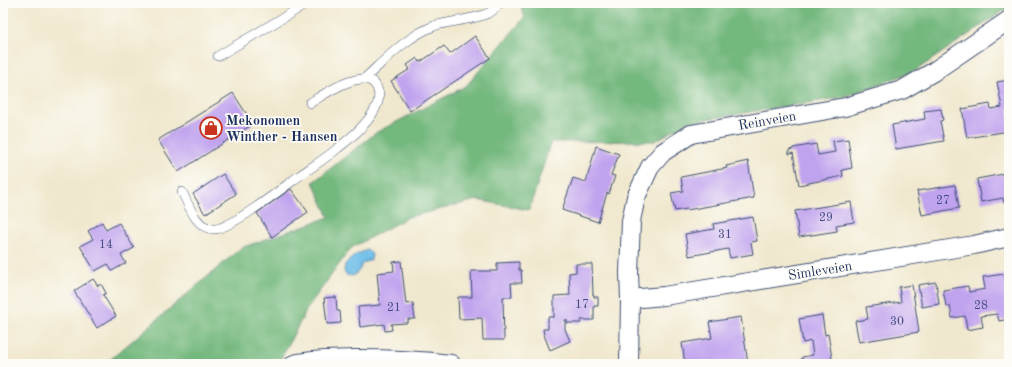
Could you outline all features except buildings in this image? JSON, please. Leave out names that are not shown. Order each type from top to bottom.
[{"type":"street","name":"Reinveien","points":[[629,364],[630,299],[628,273],[631,221],[636,197],[650,168],[663,152],[691,134],[845,107],[902,90],[933,72],[1009,20]]},
{"type":"street","name":"Simleveien","points":[[630,299],[672,294],[958,248],[1009,237]]},
{"type":"street","points":[[294,364],[325,360],[375,359],[430,361],[451,364]]},
{"type":"lane","points":[[218,56],[308,3]]},
{"type":"lane","points":[[364,79],[399,46],[435,25],[489,14],[498,6],[498,3]]},
{"type":"lane","points":[[182,192],[196,219],[204,227],[214,230],[222,228],[230,224],[338,148],[364,125],[374,112],[379,100],[375,84],[364,79],[354,80],[339,86],[310,103]]},
{"type":"green space","points":[[519,3],[1009,3],[1009,7],[915,71],[844,97],[688,122],[655,141],[551,142],[529,210],[477,200],[408,217],[351,248],[308,307],[278,364],[105,364],[241,248],[329,217],[313,182],[377,132],[466,86],[525,17]]},
{"type":"water","points":[[367,250],[372,254],[371,260],[363,263],[358,272],[353,276],[346,275],[344,271],[345,264],[357,254]]},
{"type":"place","name":"Mekonomen Winther - Hansen","points":[[211,128]]}]
